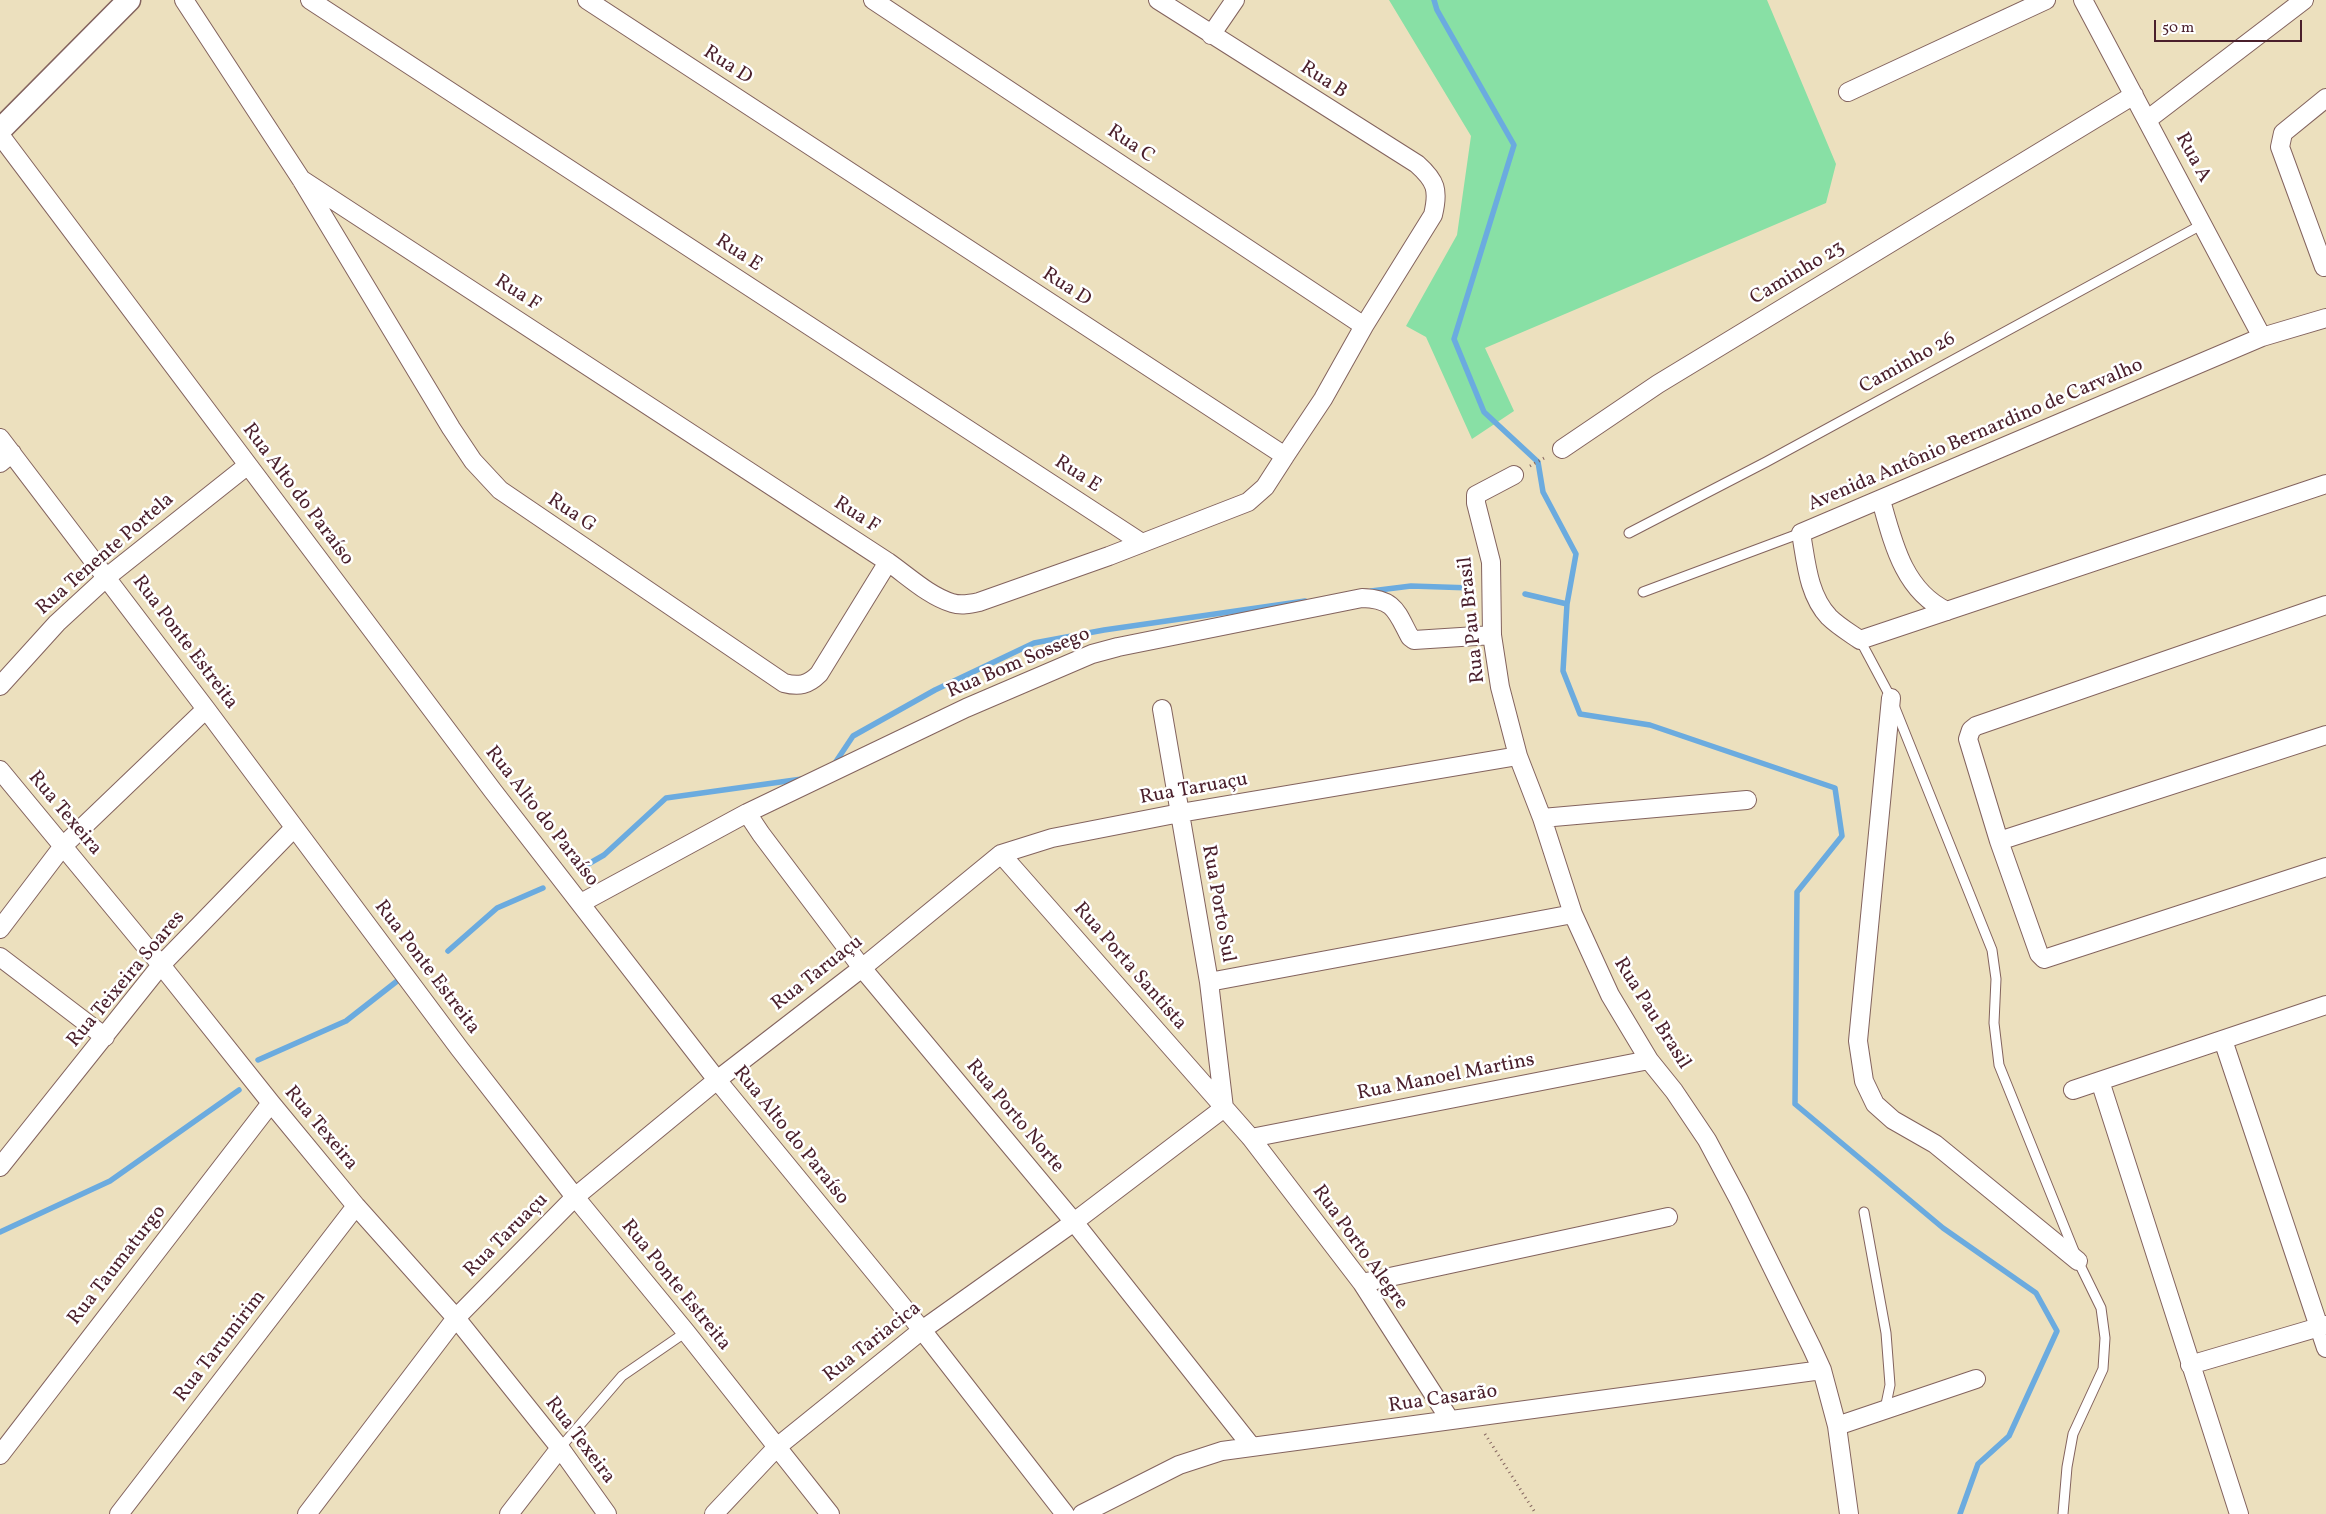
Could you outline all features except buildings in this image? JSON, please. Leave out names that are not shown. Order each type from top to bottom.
[{"type":"street","points":[[0,130],[129,0]]},
{"type":"street","name":"Rua F","points":[[184,0],[301,179],[888,562]]},
{"type":"street","name":"Rua E","points":[[310,0],[1142,543]]},
{"type":"street","name":"Rua D","points":[[587,0],[1285,456]]},
{"type":"street","name":"Rua C","points":[[873,0],[1364,326]]},
{"type":"street","name":"Rua B","points":[[1158,0],[1417,164],[1434,182],[1436,194],[1433,215],[1364,326]]},
{"type":"street","points":[[1212,35],[1235,0]]},
{"type":"street","points":[[1848,92],[2046,0]]},
{"type":"street","name":"Rua A","points":[[2083,0],[2262,337]]},
{"type":"street","points":[[2147,120],[2304,0]]},
{"type":"street","name":"Caminho 23","points":[[1562,448],[1666,379],[2134,95]]},
{"type":"street","points":[[2324,267],[2280,147],[2283,133],[2326,98]]},
{"type":"street","name":"Rua Alto do Paraíso","points":[[0,135],[493,791],[717,1080],[922,1330],[1064,1514]]},
{"type":"street","name":"Rua G","points":[[301,179],[451,428],[485,476],[500,490],[541,519],[784,683],[796,686],[808,683],[819,674],[888,562]]},
{"type":"street","name":"Avenida Antônio Bernardino de Carvalho","points":[[1860,640],[1829,616],[1817,599],[1807,573],[1801,533],[2262,337],[2326,318]]},
{"type":"street","points":[[888,562],[940,598],[953,604],[966,605],[1142,543],[1248,502],[1265,487],[1323,399],[1364,326]]},
{"type":"street","name":"Rua Ponte Estreita","points":[[0,438],[6,458],[108,577],[459,1048],[575,1197],[686,1332],[830,1514]]},
{"type":"street","name":"Rua Tenente Portela","points":[[0,686],[57,623],[108,577],[248,464]]},
{"type":"street","name":"Rua Pau Brasil","points":[[1514,475],[1476,495],[1476,503],[1491,562],[1492,635],[1500,687],[1518,756],[1542,818],[1573,914],[1610,995],[1649,1060],[1674,1091],[1706,1140],[1739,1200],[1822,1370],[1838,1426],[1849,1514]]},
{"type":"street","points":[[1860,640],[2326,484]]},
{"type":"street","points":[[1881,500],[1896,549],[1911,582],[1932,604],[1947,611]]},
{"type":"street","name":"Rua Bom Sossego","points":[[581,903],[747,813],[966,708],[1092,654],[1118,647],[1362,598],[1380,599],[1392,605],[1410,637],[1414,640],[1492,635]]},
{"type":"street","points":[[2326,606],[1976,726],[1971,730],[1968,739],[1999,841],[2038,954],[2044,959],[2326,867]]},
{"type":"street","points":[[1891,698],[1858,1041],[1864,1081],[1875,1104],[1893,1120],[1935,1144],[2078,1261]]},
{"type":"street","points":[[0,930],[64,846],[206,708]]},
{"type":"street","name":"Rua Porto Sul","points":[[1162,709],[1209,982],[1224,1108]]},
{"type":"street","points":[[1999,841],[2326,735]]},
{"type":"street","name":"Rua Taruaçu","points":[[307,1514],[456,1318],[575,1197],[717,1080],[862,968],[1001,854],[1052,838],[1180,813],[1518,756]]},
{"type":"street","name":"Rua Texeira","points":[[0,770],[162,965],[271,1103],[356,1206],[456,1318],[560,1448],[607,1514]]},
{"type":"street","points":[[1542,818],[1746,800]]},
{"type":"street","name":"Rua Porto Norte","points":[[747,813],[760,834],[862,968],[1074,1222],[1252,1447]]},
{"type":"street","name":"Rua Teixeira Soares","points":[[0,1167],[162,965],[294,828]]},
{"type":"street","name":"Rua Porta Santista","points":[[1001,854],[1224,1108]]},
{"type":"street","points":[[1209,982],[1573,914]]},
{"type":"street","points":[[0,957],[105,1037]]},
{"type":"street","points":[[2073,1090],[2326,1006]]},
{"type":"street","points":[[2223,1040],[2323,1326],[2326,1348]]},
{"type":"street","name":"Rua Manoel Martins","points":[[1251,1138],[1649,1060]]},
{"type":"street","points":[[2100,1081],[2239,1514]]},
{"type":"street","name":"Rua Taumaturgo","points":[[0,1455],[271,1103]]},
{"type":"street","name":"Rua Porto Alegre","points":[[1224,1108],[1251,1138],[1362,1283],[1450,1420]]},
{"type":"street","name":"Rua Tariacica","points":[[714,1514],[778,1447],[922,1330],[1074,1222],[1224,1108]]},
{"type":"street","name":"Rua Tarumirim","points":[[119,1514],[356,1206]]},
{"type":"street","points":[[1362,1283],[1668,1217]]},
{"type":"street","points":[[2190,1365],[2323,1326]]},
{"type":"street","name":"Rua Casarão","points":[[1082,1514],[1179,1465],[1222,1451],[1822,1370]]},
{"type":"street","points":[[1838,1426],[1976,1379]]},
{"type":"street","points":[[509,1514],[560,1448]]},
{"type":"lane","name":"Caminho 26","points":[[1629,533],[1766,462],[2203,223]]},
{"type":"lane","points":[[1643,592],[1801,533]]},
{"type":"lane","points":[[1860,640],[1891,698],[1992,950],[1996,979],[1994,1023],[1999,1065],[2078,1261],[2101,1308],[2105,1352],[2103,1369],[2073,1434],[2067,1467],[2063,1514]]},
{"type":"lane","points":[[1864,1212],[1886,1333],[1890,1385],[1884,1409]]},
{"type":"lane","points":[[560,1448],[622,1376],[686,1332]]},
{"type":"path","points":[[1514,475],[1562,448]]},
{"type":"path","points":[[1474,1417],[1536,1514]]},
{"type":"green space","points":[[1389,0],[1767,0],[1836,164],[1826,203],[1485,348],[1514,411],[1472,439],[1426,337],[1406,326],[1457,235],[1471,136]]},
{"type":"waterway","points":[[1434,0],[1437,10],[1514,145],[1454,339],[1484,412],[1538,462],[1543,492],[1576,554],[1567,604],[1563,671],[1580,714],[1650,725],[1835,788],[1842,836],[1797,892],[1795,1104],[1943,1228],[2036,1293],[2057,1331],[2009,1436],[1978,1464],[1960,1514]]},
{"type":"waterway","points":[[1371,591],[1411,586],[1472,588]]},
{"type":"waterway","points":[[1525,594],[1567,604]]},
{"type":"waterway","points":[[833,766],[853,736],[935,690],[1034,643],[1104,630],[1305,601]]},
{"type":"waterway","points":[[583,867],[604,855],[666,798],[802,779]]},
{"type":"waterway","points":[[448,951],[497,908],[543,888]]},
{"type":"waterway","points":[[258,1060],[346,1021],[401,978]]},
{"type":"waterway","points":[[0,1232],[110,1181],[239,1090]]}]
